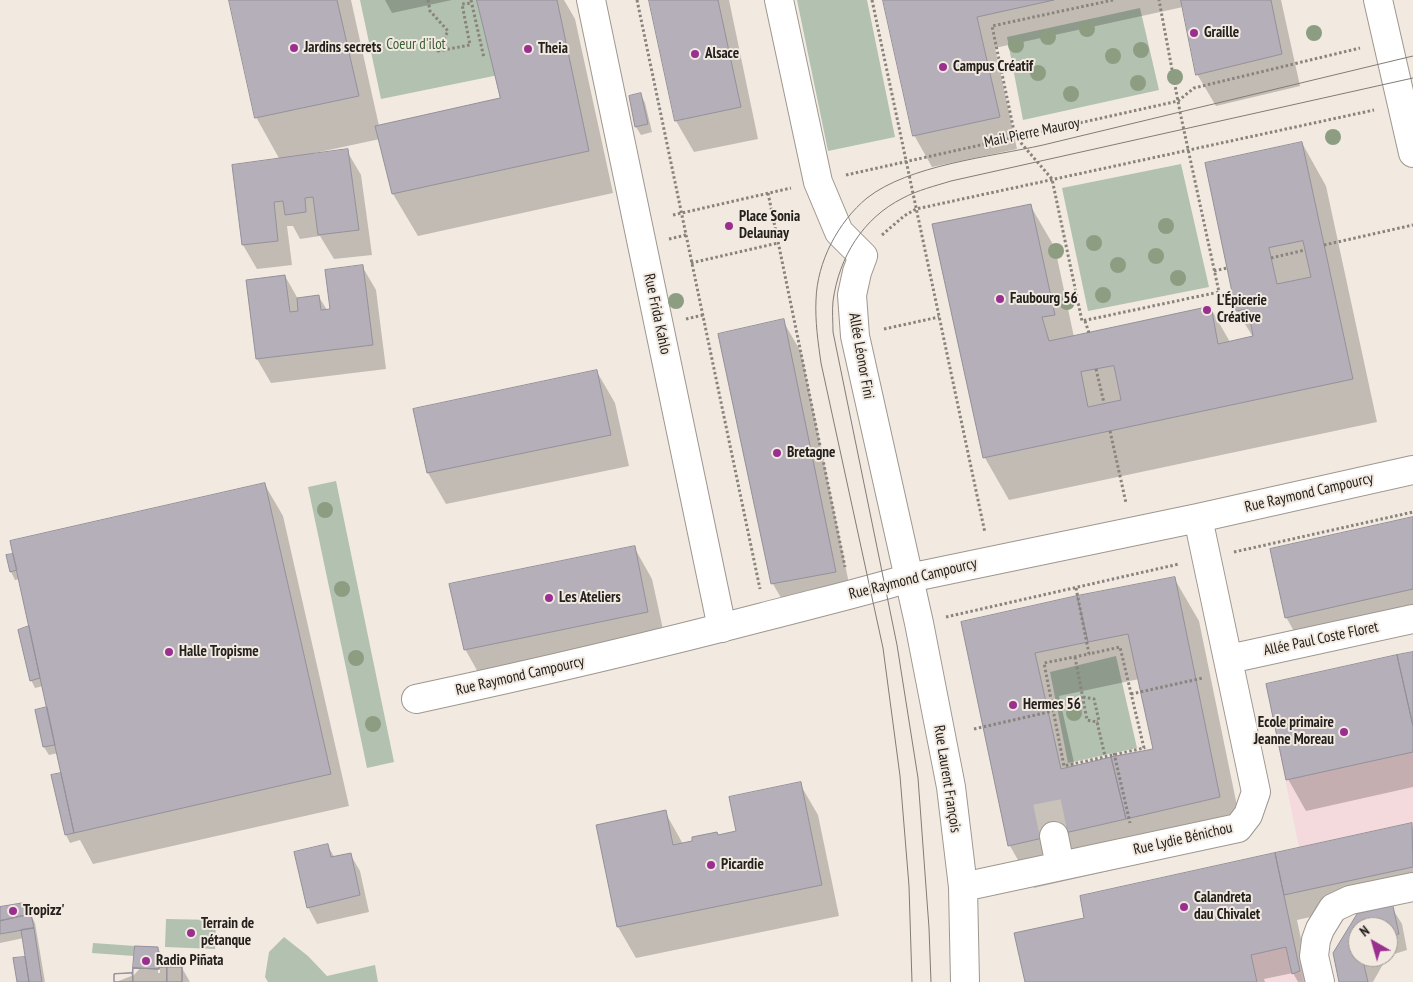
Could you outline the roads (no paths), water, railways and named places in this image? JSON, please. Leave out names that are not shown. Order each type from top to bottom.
[{"type":"street","name":"Rue Frida Kahlo","points":[[591,0],[722,628]]},
{"type":"street","name":"Allée Léonor Fini","points":[[779,0],[818,182],[838,232],[863,256],[856,272],[852,295],[855,336],[909,578]]},
{"type":"street","points":[[1378,0],[1387,42],[1404,71],[1402,104],[1413,153]]},
{"type":"street","name":"Rue Raymond Campourcy","points":[[416,699],[522,676],[722,628],[909,578],[1133,532],[1413,470]]},
{"type":"street","name":"Rue Lydie Bénichou","points":[[963,887],[1238,828],[1248,815],[1256,792],[1198,518]]},
{"type":"street","name":"Rue Laurent François","points":[[909,578],[951,787],[963,887],[965,982]]},
{"type":"street","name":"Allée Paul Coste Floret","points":[[1229,659],[1413,619]]},
{"type":"street","points":[[1054,836],[1072,864]]},
{"type":"street","points":[[1320,982],[1314,956],[1316,940],[1320,929],[1333,908],[1350,900],[1413,887]]},
{"type":"tunnel","points":[[1047,802],[1054,836]]},
{"type":"tram line","points":[[912,982],[909,886],[900,776],[883,648],[821,363],[816,324],[817,286],[820,271],[838,231],[867,198],[905,177],[927,170],[975,158],[1043,145],[1413,56]]},
{"type":"tram line","points":[[931,982],[918,778],[897,645],[833,332],[833,301],[836,285],[847,254],[855,240],[876,216],[903,198],[933,186],[1413,78]]},
{"type":"place","name":"Graille","points":[[1194,33]]},
{"type":"place","name":"Jardins secrets","points":[[294,48]]},
{"type":"place","name":"Theia","points":[[528,49]]},
{"type":"place","name":"Alsace","points":[[695,54]]},
{"type":"place","name":"Campus Créatif","points":[[943,67]]},
{"type":"place","name":"Place Sonia Delaunay","points":[[729,226]]},
{"type":"place","name":"Faubourg 56","points":[[1000,299]]},
{"type":"place","name":"L'Épicerie Créative","points":[[1207,310]]},
{"type":"place","name":"Bretagne","points":[[777,453]]},
{"type":"place","name":"Les Ateliers","points":[[549,598]]},
{"type":"place","name":"Halle Tropisme","points":[[169,652]]},
{"type":"place","name":"Hermes 56","points":[[1013,705]]},
{"type":"place","name":"Ecole primaire Jeanne Moreau","points":[[1344,732]]},
{"type":"place","name":"Picardie","points":[[711,865]]},
{"type":"place","name":"Calandreta dau Chivalet","points":[[1184,907]]},
{"type":"place","name":"Tropizz'","points":[[13,911]]},
{"type":"place","name":"Terrain de pétanque","points":[[191,933]]},
{"type":"place","name":"Radio Piñata","points":[[146,961]]},
{"type":"park label","name":"Coeur d'ilot","points":[[416,45]]}]
